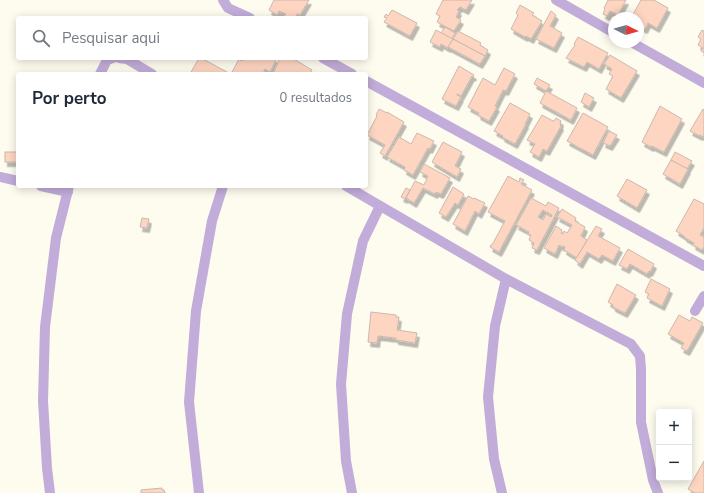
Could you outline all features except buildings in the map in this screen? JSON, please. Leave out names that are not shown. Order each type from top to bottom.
[{"type":"street","points":[[224,0],[228,8],[246,16]]},
{"type":"street","points":[[556,0],[608,29]]},
{"type":"street","points":[[642,48],[704,83]]},
{"type":"street","points":[[101,72],[107,60]]},
{"type":"street","points":[[129,60],[149,72]]},
{"type":"street","points":[[327,60],[348,72]]},
{"type":"street","points":[[368,82],[704,266]]},
{"type":"street","points":[[0,177],[16,181]]},
{"type":"street","points":[[199,493],[189,402],[196,311],[212,221],[222,188]]},
{"type":"street","points":[[349,188],[506,279],[631,344],[640,356],[641,422],[653,480],[658,493]]},
{"type":"street","points":[[50,493],[43,401],[45,327],[56,238],[69,189]]},
{"type":"street","points":[[352,493],[346,461],[341,384],[347,314],[363,241],[380,206]]},
{"type":"street","points":[[502,493],[494,459],[488,396],[495,326],[506,279]]},
{"type":"street","points":[[695,311],[704,296]]}]
